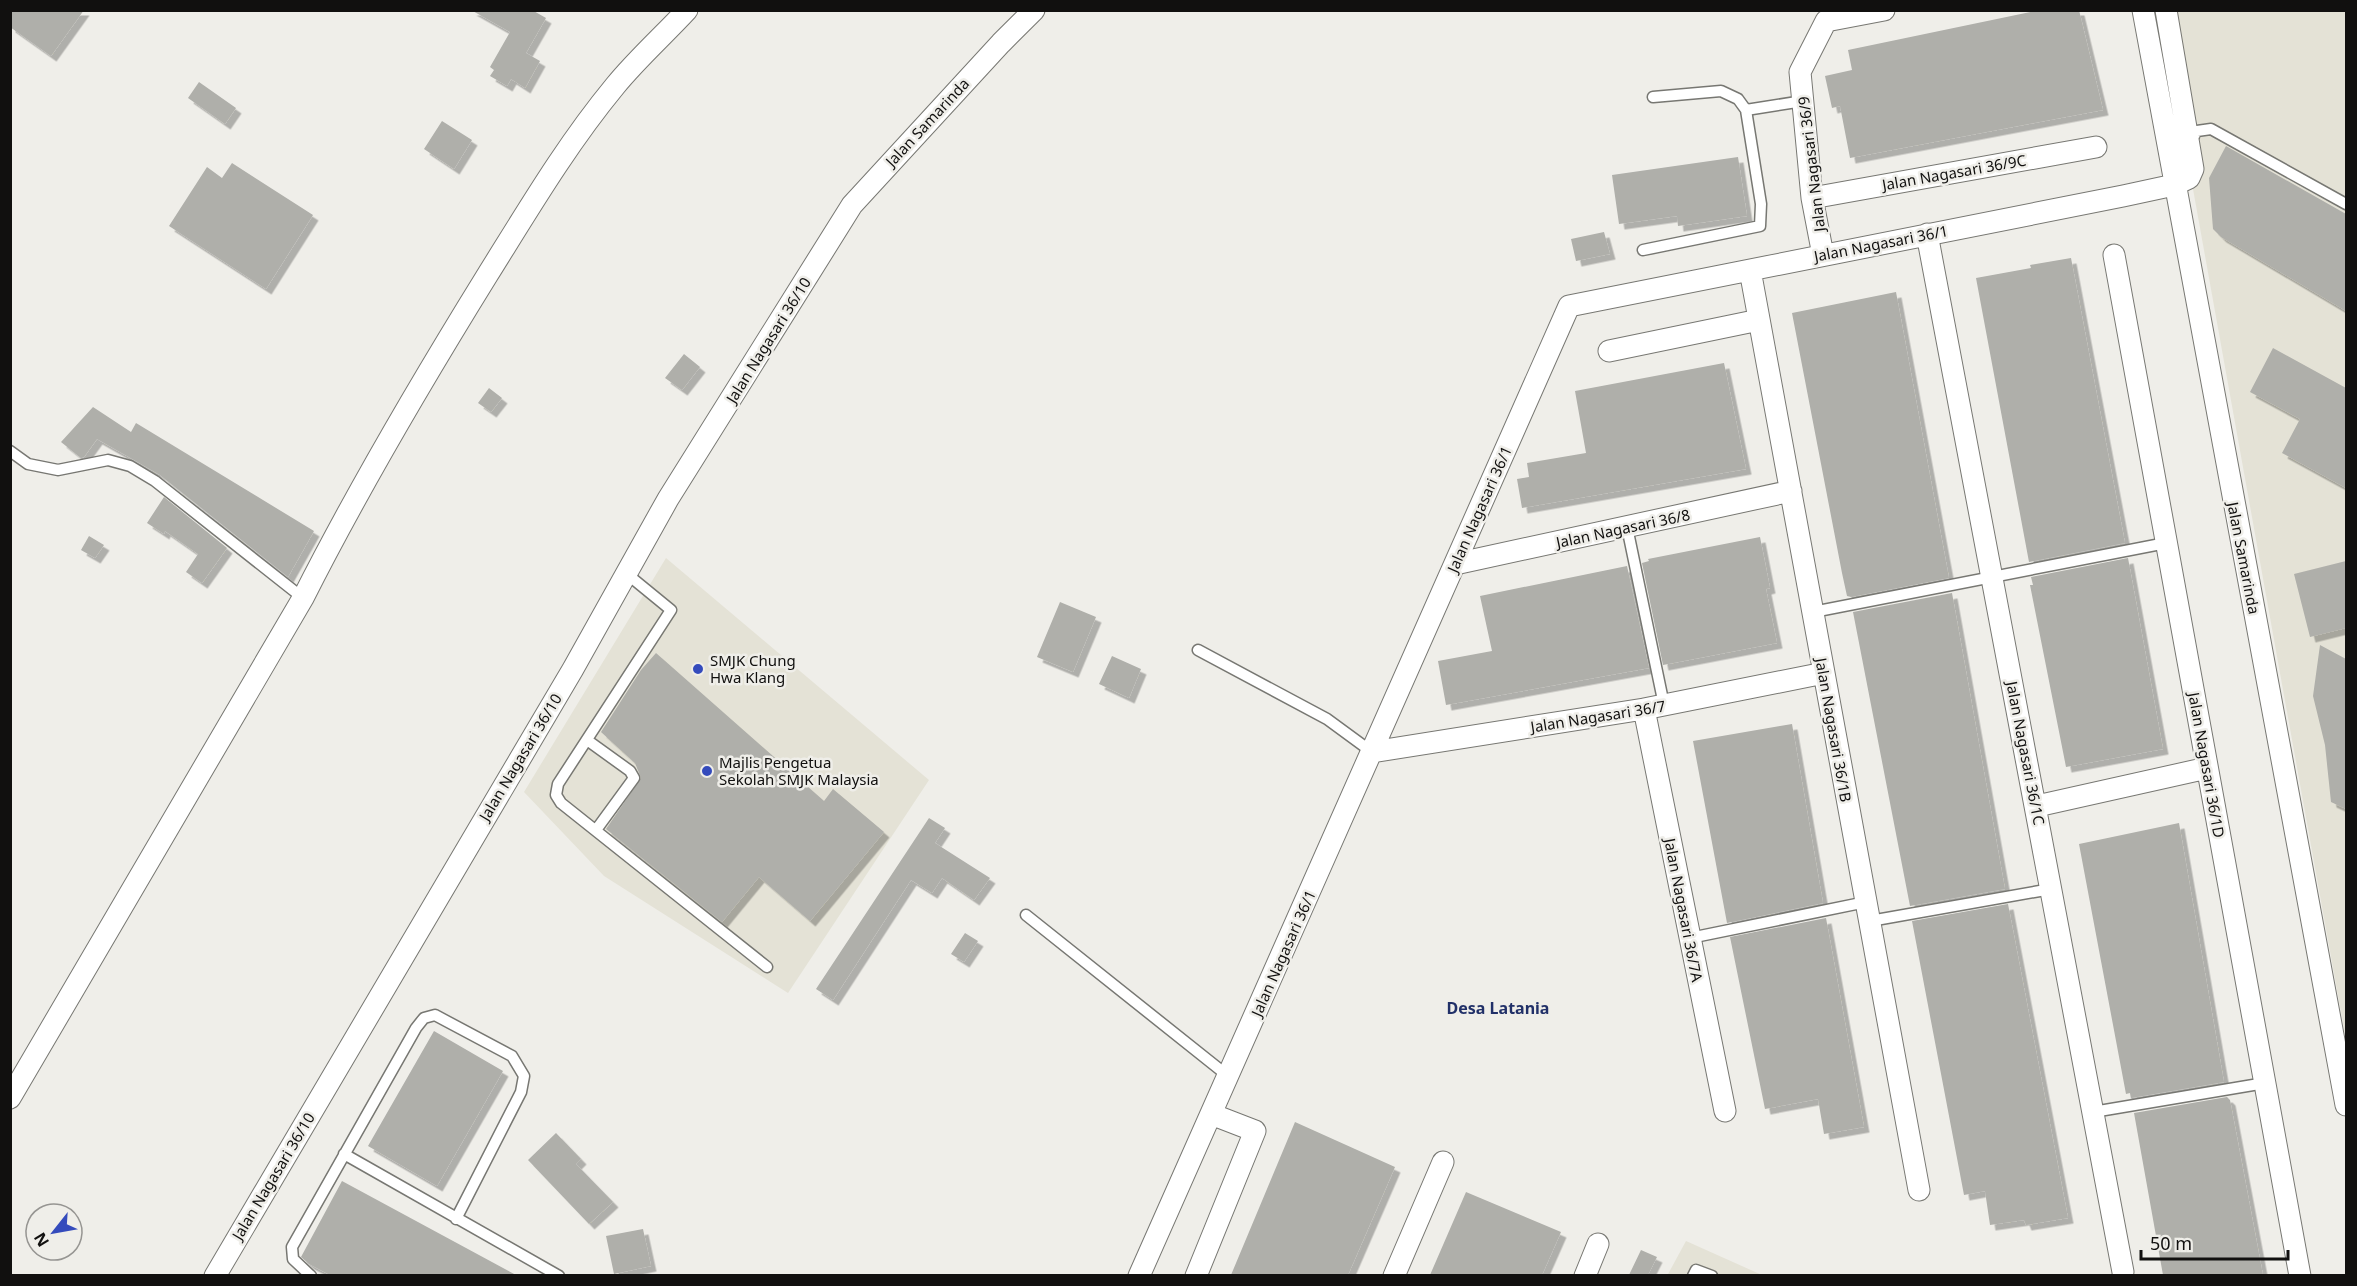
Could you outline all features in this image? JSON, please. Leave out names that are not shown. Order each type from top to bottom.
[{"type":"street","points":[[10,1098],[303,598],[328,549],[453,330],[527,211],[615,85],[687,10]]},
{"type":"street","name":"Jalan Samarinda","points":[[830,242],[852,205],[1034,10]]},
{"type":"street","name":"Jalan Nagasari 36/9","points":[[1823,255],[1812,198],[1800,72],[1826,21],[1884,10]]},
{"type":"street","name":"Jalan Samarinda","points":[[2143,10],[2346,1105]]},
{"type":"street","points":[[2166,10],[2193,169],[2189,178],[2174,185]]},
{"type":"street","name":"Jalan Nagasari 36/9C","points":[[1812,198],[2096,147]]},
{"type":"street","name":"Jalan Nagasari 36/1","points":[[1139,1275],[1569,306],[2174,185]]},
{"type":"street","name":"Jalan Nagasari 36/1C","points":[[1927,234],[2037,806],[2123,1272]]},
{"type":"street","name":"Jalan Nagasari 36/10","points":[[214,1275],[627,574],[668,499],[830,242]]},
{"type":"street","name":"Jalan Nagasari 36/1D","points":[[2114,255],[2300,1275]]},
{"type":"street","name":"Jalan Nagasari 36/1B","points":[[1750,270],[1919,1190]]},
{"type":"street","points":[[1609,351],[1759,320]]},
{"type":"street","name":"Jalan Nagasari 36/8","points":[[1455,564],[1791,491]]},
{"type":"street","name":"Jalan Nagasari 36/7","points":[[1372,752],[1654,707],[1824,673]]},
{"type":"street","name":"Jalan Nagasari 36/7A","points":[[1654,707],[1690,938],[1725,1111]]},
{"type":"street","points":[[2037,806],[2207,768]]},
{"type":"street","points":[[1196,1275],[1255,1131],[1211,1114]]},
{"type":"street","points":[[1394,1275],[1443,1162]]},
{"type":"street","points":[[1585,1275],[1598,1244]]},
{"type":"lane","points":[[1643,250],[1760,226],[1761,204],[1746,110],[1738,99],[1721,91],[1653,98]]},
{"type":"lane","points":[[1746,110],[1803,101]]},
{"type":"lane","points":[[2189,144],[2197,130],[2211,129],[2346,204]]},
{"type":"lane","points":[[10,451],[28,464],[58,470],[108,460],[130,466],[155,481],[303,598]]},
{"type":"lane","points":[[1627,527],[1654,707]]},
{"type":"lane","points":[[1813,612],[2166,543]]},
{"type":"lane","points":[[627,574],[671,610],[558,784],[556,795],[561,803],[767,967]]},
{"type":"lane","points":[[1198,650],[1327,719],[1372,752]]},
{"type":"lane","points":[[587,740],[630,771],[634,778],[596,830]]},
{"type":"lane","points":[[1690,938],[1868,911],[2051,889]]},
{"type":"lane","points":[[1026,915],[1228,1076]]},
{"type":"lane","points":[[311,1275],[293,1259],[292,1247],[424,1018],[435,1015],[494,1044],[518,1062],[524,1076],[523,1083],[456,1219]]},
{"type":"lane","points":[[2093,1112],[2265,1083]]},
{"type":"lane","points":[[344,1154],[559,1275]]},
{"type":"lane","points":[[1694,1273],[1712,1275]]},
{"type":"shaded area","points":[[2161,11],[2346,11],[2346,1040]]},
{"type":"shaded area","name":"SMJK Chung Hwa Klang","points":[[666,558],[929,780],[788,993],[604,876],[524,792]]},
{"type":"shaded area","points":[[1686,1241],[1762,1275],[1667,1276]]},
{"type":"building","points":[[10,10],[84,10],[51,56],[10,27]]},
{"type":"building","points":[[471,10],[532,10],[546,18],[526,53],[540,61],[525,88],[511,79],[507,86],[490,76],[494,70],[490,67],[510,32]]},
{"type":"building","points":[[2040,10],[2079,10],[2103,110],[1850,158],[1840,106],[1832,108],[1825,76],[1852,70],[1848,50]]},
{"type":"building","points":[[199,82],[236,108],[225,124],[188,98]]},
{"type":"building","points":[[442,121],[472,140],[454,169],[424,149]]},
{"type":"building","points":[[2226,146],[2346,214],[2346,311],[2221,237],[2213,229],[2209,178]]},
{"type":"building","points":[[1738,157],[1747,216],[1678,226],[1677,216],[1619,224],[1612,175]]},
{"type":"building","points":[[232,163],[313,215],[266,289],[169,226],[207,167],[222,178]]},
{"type":"building","points":[[1604,232],[1610,254],[1576,261],[1571,239]]},
{"type":"building","points":[[2071,258],[2125,543],[2029,562],[1976,278]]},
{"type":"building","points":[[1896,292],[1949,578],[1851,597],[1847,596],[1842,573],[1792,313]]},
{"type":"building","points":[[2273,348],[2346,388],[2346,488],[2282,453],[2300,419],[2250,392]]},
{"type":"building","points":[[684,354],[700,367],[682,390],[665,378]]},
{"type":"building","points":[[1724,363],[1746,469],[1522,508],[1517,479],[1529,477],[1527,463],[1586,453],[1575,391]]},
{"type":"building","points":[[489,388],[502,398],[491,412],[478,403]]},
{"type":"building","points":[[93,407],[131,432],[136,423],[314,531],[288,577],[160,475],[97,439],[81,458],[61,442]]},
{"type":"building","points":[[164,497],[227,548],[202,583],[186,572],[198,554],[165,531],[164,534],[147,523]]},
{"type":"building","points":[[89,536],[104,545],[95,558],[81,550]]},
{"type":"building","points":[[1760,537],[1770,588],[1766,589],[1777,643],[1663,665],[1642,563],[1649,561],[1648,559]]},
{"type":"building","points":[[2128,558],[2163,749],[2066,767],[2030,585],[2033,585],[2031,577]]},
{"type":"building","points":[[2346,561],[2346,628],[2310,637],[2294,574]]},
{"type":"building","points":[[1627,566],[1649,668],[1446,705],[1438,661],[1492,651],[1480,596]]},
{"type":"building","points":[[1952,593],[2005,889],[1910,906],[1853,612]]},
{"type":"building","points":[[1060,602],[1096,617],[1073,672],[1037,657]]},
{"type":"building","points":[[2320,645],[2346,659],[2346,809],[2331,802],[2325,745],[2313,696]]},
{"type":"building","points":[[656,653],[824,801],[833,789],[884,832],[810,921],[759,877],[722,922],[606,829],[641,778],[635,763],[601,732],[641,670]]},
{"type":"building","points":[[1112,656],[1141,669],[1129,698],[1099,684]]},
{"type":"building","points":[[1792,724],[1823,903],[1727,923],[1693,741]]},
{"type":"building","points":[[929,818],[945,828],[935,843],[990,878],[974,900],[942,878],[932,893],[911,880],[833,1000],[816,989]]},
{"type":"building","points":[[2179,823],[2224,1082],[2131,1098],[2130,1093],[2126,1094],[2079,844]]},
{"type":"building","points":[[2008,904],[2068,1218],[2026,1225],[2024,1220],[1990,1225],[1985,1191],[1964,1195],[1912,921]]},
{"type":"building","points":[[1826,918],[1864,1127],[1824,1134],[1818,1099],[1765,1109],[1730,937]]},
{"type":"building","points":[[965,933],[978,941],[964,962],[951,954]]},
{"type":"building","points":[[434,1031],[503,1071],[437,1186],[368,1146]]},
{"type":"building","points":[[2227,1097],[2230,1100],[2263,1275],[2163,1275],[2134,1113]]},
{"type":"building","points":[[1295,1122],[1395,1167],[1348,1275],[1231,1275]]},
{"type":"building","points":[[556,1133],[581,1159],[576,1164],[613,1202],[589,1224],[528,1160]]},
{"type":"building","points":[[342,1181],[516,1275],[330,1275],[309,1264],[301,1257]]},
{"type":"building","points":[[1466,1192],[1561,1232],[1542,1275],[1430,1275]]},
{"type":"building","points":[[643,1229],[651,1266],[614,1274],[606,1236]]},
{"type":"building","points":[[1641,1250],[1657,1257],[1648,1275],[1629,1275]]},
{"type":"place","name":"SMJK Chung Hwa Klang","points":[[698,669]]},
{"type":"place","name":"Majlis Pengetua Sekolah SMJK Malaysia","points":[[707,771]]},
{"type":"district","name":"Desa Latania","points":[[1498,1008]]}]
